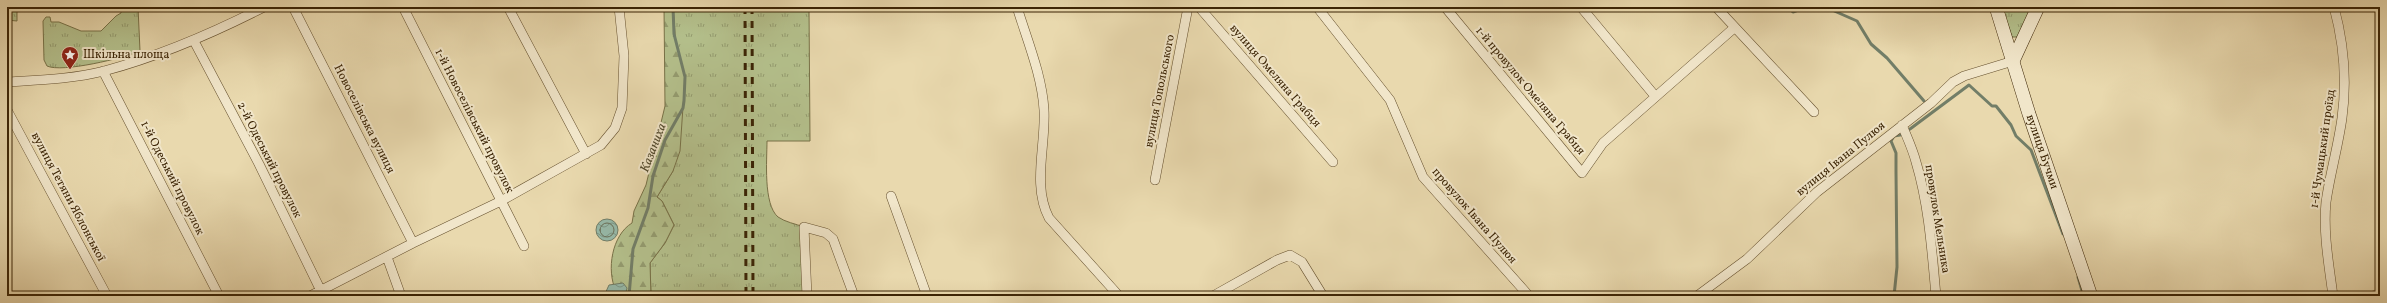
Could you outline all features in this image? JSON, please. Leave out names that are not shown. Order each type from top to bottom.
[{"type":"street","points":[[7,82],[56,79],[103,71],[194,41],[264,7]]},
{"type":"street","name":"Новоселівська вулиця","points":[[293,7],[413,243]]},
{"type":"street","name":"1-й Новоселівський провулок","points":[[403,7],[524,246]]},
{"type":"street","points":[[508,7],[586,154]]},
{"type":"street","points":[[310,296],[413,243],[501,201],[586,154],[601,144],[615,128],[622,108],[624,56],[619,7]]},
{"type":"street","points":[[1017,7],[1042,95],[1044,110],[1041,190],[1046,212],[1049,218],[1119,296]]},
{"type":"street","name":"вулиця Топольського","points":[[1155,180],[1188,7]]},
{"type":"street","name":"вулиця Омеляна Грабця","points":[[1199,7],[1333,162]]},
{"type":"street","name":"провулок Івана Пулюя","points":[[1317,7],[1390,100],[1423,177],[1529,296]]},
{"type":"street","name":"1-й провулок Омеляна Грабця","points":[[1444,7],[1582,172],[1603,143],[1655,96]]},
{"type":"street","points":[[1581,7],[1655,96],[1734,28]]},
{"type":"street","points":[[1716,7],[1814,112]]},
{"type":"street","name":"вулиця Бучми","points":[[1996,7],[2029,114],[2091,296]]},
{"type":"street","points":[[2013,61],[2038,7]]},
{"type":"street","name":"1-й Чумацький проїзд","points":[[2333,296],[2325,221],[2326,201],[2342,118],[2345,81],[2343,51],[2334,7]]},
{"type":"street","name":"2-й Одеський провулок","points":[[194,41],[259,164],[321,291]]},
{"type":"street","name":"вулиця Івана Пулюя","points":[[1700,295],[1747,259],[1817,192],[1931,103],[1953,82],[1964,76],[2013,61]]},
{"type":"street","name":"1-й Одеський провулок","points":[[103,71],[220,296]]},
{"type":"street","name":"вулиця Тетяни Яблонської","points":[[7,110],[107,296]]},
{"type":"street","name":"провулок Мельника","points":[[1902,125],[1916,162],[1924,196],[1933,256],[1936,296]]},
{"type":"street","points":[[891,196],[927,296]]},
{"type":"street","points":[[807,296],[804,227],[826,233],[832,240],[854,296]]},
{"type":"street","points":[[1213,296],[1277,260],[1290,255],[1302,262],[1323,296]]},
{"type":"street","points":[[387,257],[401,296]]},
{"type":"street","points":[[2373,296],[2380,293]]},
{"type":"green space","points":[[7,7],[31,7],[30,10],[17,10],[17,21],[7,20]]},
{"type":"green space","points":[[115,7],[138,7],[140,51],[93,64],[66,68],[47,66],[44,60],[43,21],[46,17],[50,17],[51,22],[59,22],[81,31],[101,31],[121,13],[121,10],[115,10]]},
{"type":"green space","points":[[664,7],[673,7],[674,34],[685,77],[680,151],[673,171],[657,197],[662,201],[674,225],[665,243],[650,263],[651,296],[630,296],[629,293],[616,291],[611,273],[611,263],[616,244],[625,229],[632,223],[634,211],[646,185],[665,106]]},
{"type":"green space","points":[[673,7],[809,7],[810,141],[767,141],[767,181],[773,211],[781,219],[804,227],[807,296],[651,296],[650,263],[665,243],[674,225],[662,201],[657,197],[673,171],[676,46]]},
{"type":"green space","points":[[2002,7],[2034,7],[2018,37],[2012,37]]},
{"type":"water","points":[[607,219],[615,222],[618,230],[615,238],[607,241],[599,238],[596,230],[599,222]]},
{"type":"water","points":[[623,283],[627,288],[625,296],[604,296],[609,285]]},
{"type":"waterway","name":"Казаниха","points":[[629,296],[633,249],[648,208],[653,176],[665,140],[683,108],[685,77],[674,34],[673,7]]},
{"type":"waterway","points":[[1788,7],[1793,12],[1806,7]]},
{"type":"waterway","points":[[1815,7],[1832,10],[1857,21],[1871,44],[1887,58],[1924,101]]},
{"type":"waterway","points":[[1910,129],[1969,85],[1992,106],[1996,106],[2011,125],[2016,136],[2031,150],[2063,234]]},
{"type":"waterway","points":[[1894,296],[1897,267],[1896,153],[1891,141],[1894,136],[1900,135]]},
{"type":"waterway","points":[[2078,277],[2083,294]]},
{"type":"railway","points":[[745,7],[746,296]]},
{"type":"railway","points":[[752,7],[753,296]]},
{"type":"place","name":"Шкільна площа","points":[[70,70]]}]
